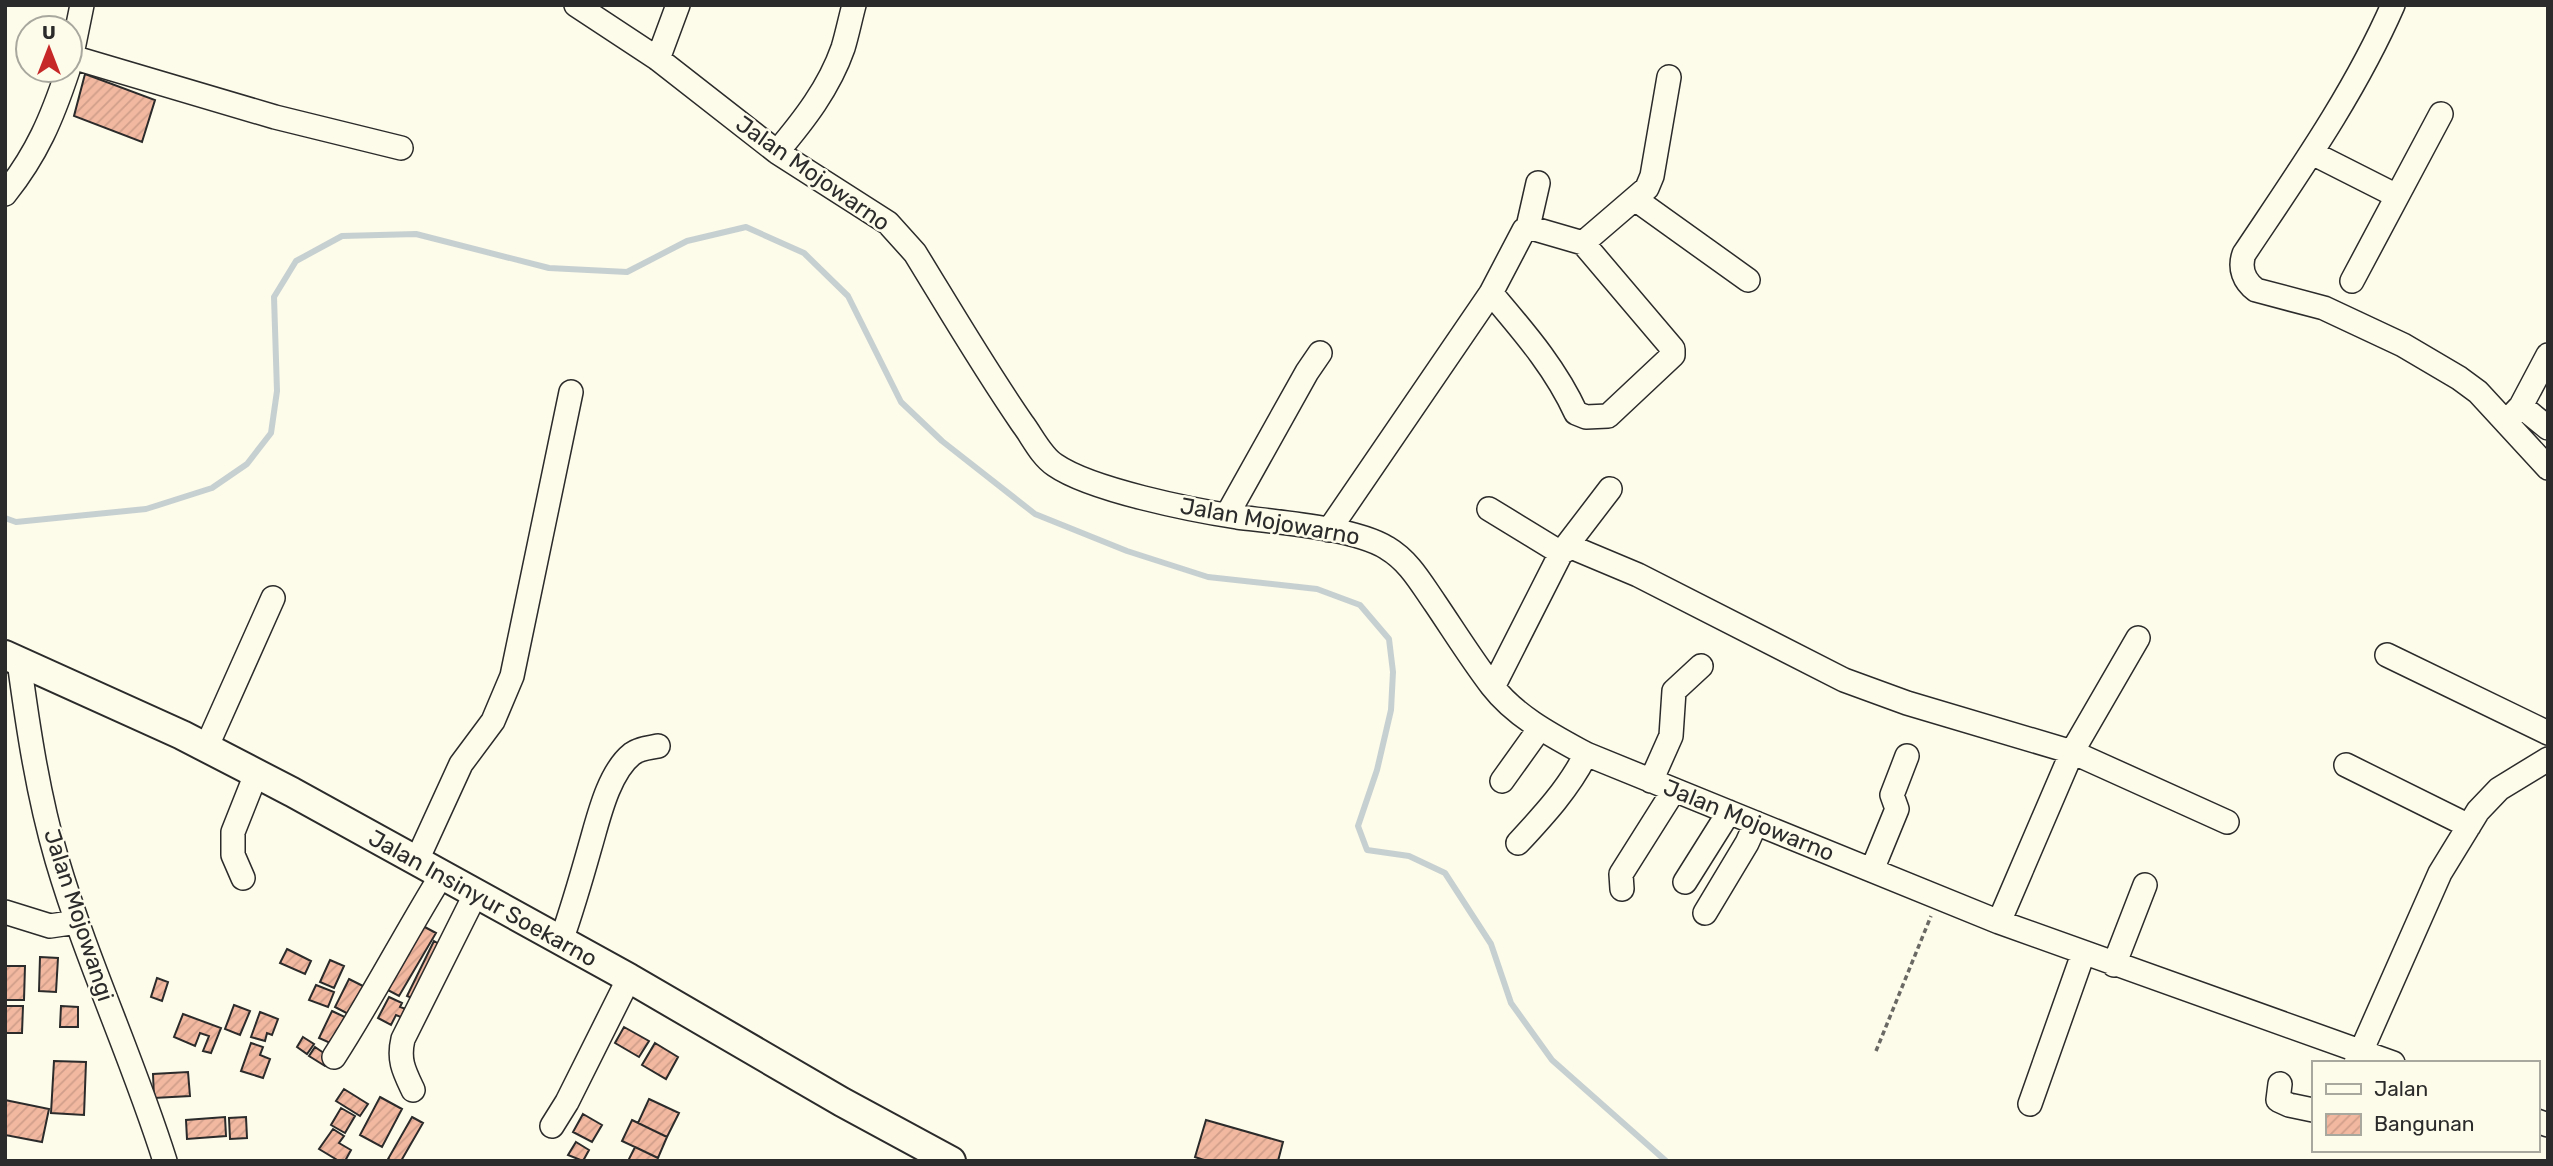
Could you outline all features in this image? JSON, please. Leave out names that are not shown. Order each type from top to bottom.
[{"type":"main road","name":"Jalan Insinyur Soekarno","points":[[12,658],[206,748],[417,860],[441,876],[629,978],[934,1157]]},
{"type":"street","name":"Jalan Mojowarno","points":[[576,5],[658,59],[777,152],[868,209],[901,235],[915,253],[1007,401],[1052,463],[1080,478],[1121,491],[1227,515],[1329,530],[1371,540],[1401,557],[1493,687],[1522,716],[1586,754],[1999,922],[2359,1056],[2383,1061]]},
{"type":"street","points":[[658,59],[678,5]]},
{"type":"street","points":[[777,152],[807,117],[827,83],[842,49],[854,5]]},
{"type":"street","points":[[2393,5],[2376,44],[2312,153],[2244,254],[2242,268],[2248,284],[2269,295],[2324,308],[2403,345],[2514,414],[2548,428]]},
{"type":"street","points":[[84,68],[401,148]]},
{"type":"street","points":[[1583,243],[1647,188],[1652,176],[1669,77]]},
{"type":"street","points":[[5,194],[31,161],[54,113],[63,84]]},
{"type":"street","points":[[2352,281],[2441,114]]},
{"type":"street","points":[[2312,153],[2397,196]]},
{"type":"street","points":[[1329,530],[1491,293],[1528,227],[1538,183]]},
{"type":"street","points":[[1635,200],[1748,280]]},
{"type":"street","points":[[1491,293],[1541,351],[1576,413],[1586,417],[1608,416],[1672,355],[1673,349],[1583,243],[1528,227]]},
{"type":"street","points":[[1227,515],[1307,372],[1321,352]]},
{"type":"street","points":[[2514,414],[2548,355]]},
{"type":"street","points":[[417,860],[461,764],[493,721],[512,676],[571,392]]},
{"type":"street","points":[[2514,414],[2548,468]]},
{"type":"street","points":[[1493,687],[1561,552],[1610,489]]},
{"type":"street","points":[[1489,509],[1561,552],[1576,549],[1638,575],[1844,680],[1908,703],[2072,752],[2227,822]]},
{"type":"street","points":[[206,748],[273,598]]},
{"type":"street","points":[[1999,922],[2072,752],[2138,638]]},
{"type":"street","points":[[2387,655],[2548,733]]},
{"type":"street","name":"Jalan Mojowangi","points":[[12,658],[56,859],[77,922],[150,1113],[165,1161]]},
{"type":"street","points":[[1651,782],[1671,736],[1674,691],[1701,666]]},
{"type":"street","points":[[1502,781],[1541,728]]},
{"type":"street","points":[[561,941],[592,843],[597,817],[607,792],[631,755],[641,749],[658,746]]},
{"type":"street","points":[[1518,843],[1547,812],[1575,775],[1586,754]]},
{"type":"street","points":[[1872,870],[1897,809],[1892,796],[1908,755]]},
{"type":"street","points":[[2359,1056],[2440,873],[2478,811],[2499,789],[2548,759]]},
{"type":"street","points":[[2346,765],[2469,826]]},
{"type":"street","points":[[243,878],[233,855],[233,832],[256,774]]},
{"type":"street","points":[[1622,889],[1621,874],[1674,790]]},
{"type":"street","points":[[1685,882],[1729,813]]},
{"type":"street","points":[[1705,913],[1756,823]]},
{"type":"street","points":[[334,1057],[441,876]]},
{"type":"street","points":[[2114,965],[2145,885]]},
{"type":"street","points":[[413,1090],[401,1065],[403,1039],[476,893]]},
{"type":"street","points":[[5,912],[50,926],[77,922]]},
{"type":"street","points":[[2030,1104],[2083,954]]},
{"type":"street","points":[[552,1126],[567,1102],[629,978]]},
{"type":"street","points":[[2280,1084],[2278,1100],[2312,1110]]},
{"type":"path","points":[[1876,1051],[1938,898]]},
{"type":"building","points":[[85,74],[155,100],[142,142],[74,116]]},
{"type":"building","points":[[421,925],[436,933],[399,996],[384,988]]},
{"type":"building","points":[[434,941],[446,948],[419,1001],[407,996]]},
{"type":"building","points":[[287,949],[311,961],[305,974],[280,963]]},
{"type":"building","points":[[40,957],[58,958],[56,992],[39,991]]},
{"type":"building","points":[[330,960],[344,966],[334,988],[320,982]]},
{"type":"building","points":[[5,966],[25,966],[24,1000],[5,1000]]},
{"type":"building","points":[[157,978],[168,982],[162,1001],[151,997]]},
{"type":"building","points":[[349,979],[371,990],[356,1018],[335,1007]]},
{"type":"building","points":[[316,985],[334,992],[328,1007],[309,1000]]},
{"type":"building","points":[[389,997],[402,1003],[400,1007],[412,1011],[408,1020],[396,1015],[391,1025],[378,1018]]},
{"type":"building","points":[[234,1005],[250,1011],[240,1035],[225,1029]]},
{"type":"building","points":[[5,1006],[23,1006],[22,1033],[5,1033]]},
{"type":"building","points":[[61,1006],[78,1007],[78,1027],[60,1027]]},
{"type":"building","points":[[332,1011],[349,1019],[337,1046],[319,1038]]},
{"type":"building","points":[[260,1012],[278,1019],[272,1035],[267,1033],[265,1041],[251,1037]]},
{"type":"building","points":[[183,1014],[221,1028],[211,1053],[203,1051],[209,1036],[200,1033],[195,1046],[174,1037]]},
{"type":"building","points":[[624,1027],[649,1041],[639,1057],[615,1043]]},
{"type":"building","points":[[303,1037],[314,1044],[307,1054],[297,1047]]},
{"type":"building","points":[[251,1043],[263,1047],[260,1055],[270,1059],[263,1078],[241,1071]]},
{"type":"building","points":[[655,1043],[678,1057],[666,1079],[642,1065]]},
{"type":"building","points":[[315,1047],[331,1058],[325,1066],[309,1056]]},
{"type":"building","points":[[54,1061],[86,1062],[84,1115],[51,1113]]},
{"type":"building","points":[[188,1072],[190,1096],[154,1098],[153,1074]]},
{"type":"building","points":[[344,1089],[368,1104],[360,1116],[336,1101]]},
{"type":"building","points":[[380,1097],[402,1109],[382,1147],[360,1135]]},
{"type":"building","points":[[649,1099],[679,1113],[667,1137],[638,1123]]},
{"type":"building","points":[[5,1100],[49,1109],[42,1142],[5,1135]]},
{"type":"building","points":[[341,1108],[355,1116],[345,1133],[331,1125]]},
{"type":"building","points":[[583,1114],[602,1125],[592,1142],[573,1132]]},
{"type":"building","points":[[225,1117],[226,1136],[187,1139],[186,1120]]},
{"type":"building","points":[[246,1117],[247,1138],[230,1139],[229,1118]]},
{"type":"building","points":[[412,1117],[423,1123],[401,1161],[388,1159]]},
{"type":"building","points":[[632,1120],[667,1137],[658,1158],[622,1141]]},
{"type":"building","points":[[1206,1120],[1283,1142],[1278,1161],[1207,1161],[1195,1157]]},
{"type":"building","points":[[333,1129],[344,1136],[339,1143],[351,1150],[345,1161],[339,1161],[319,1149]]},
{"type":"building","points":[[576,1142],[589,1150],[583,1161],[568,1155]]},
{"type":"building","points":[[635,1147],[658,1158],[656,1161],[628,1161]]},
{"type":"waterway","points":[[5,518],[16,522],[146,509],[212,488],[247,464],[271,433],[277,391],[274,297],[296,261],[342,236],[416,234],[549,268],[627,272],[687,241],[746,227],[804,253],[848,296],[901,402],[942,441],[1035,514],[1127,551],[1208,577],[1317,589],[1360,605],[1389,639],[1393,672],[1391,710],[1377,770],[1358,826],[1367,850],[1409,856],[1445,873],[1491,944],[1511,1003],[1552,1060],[1666,1161]]}]
